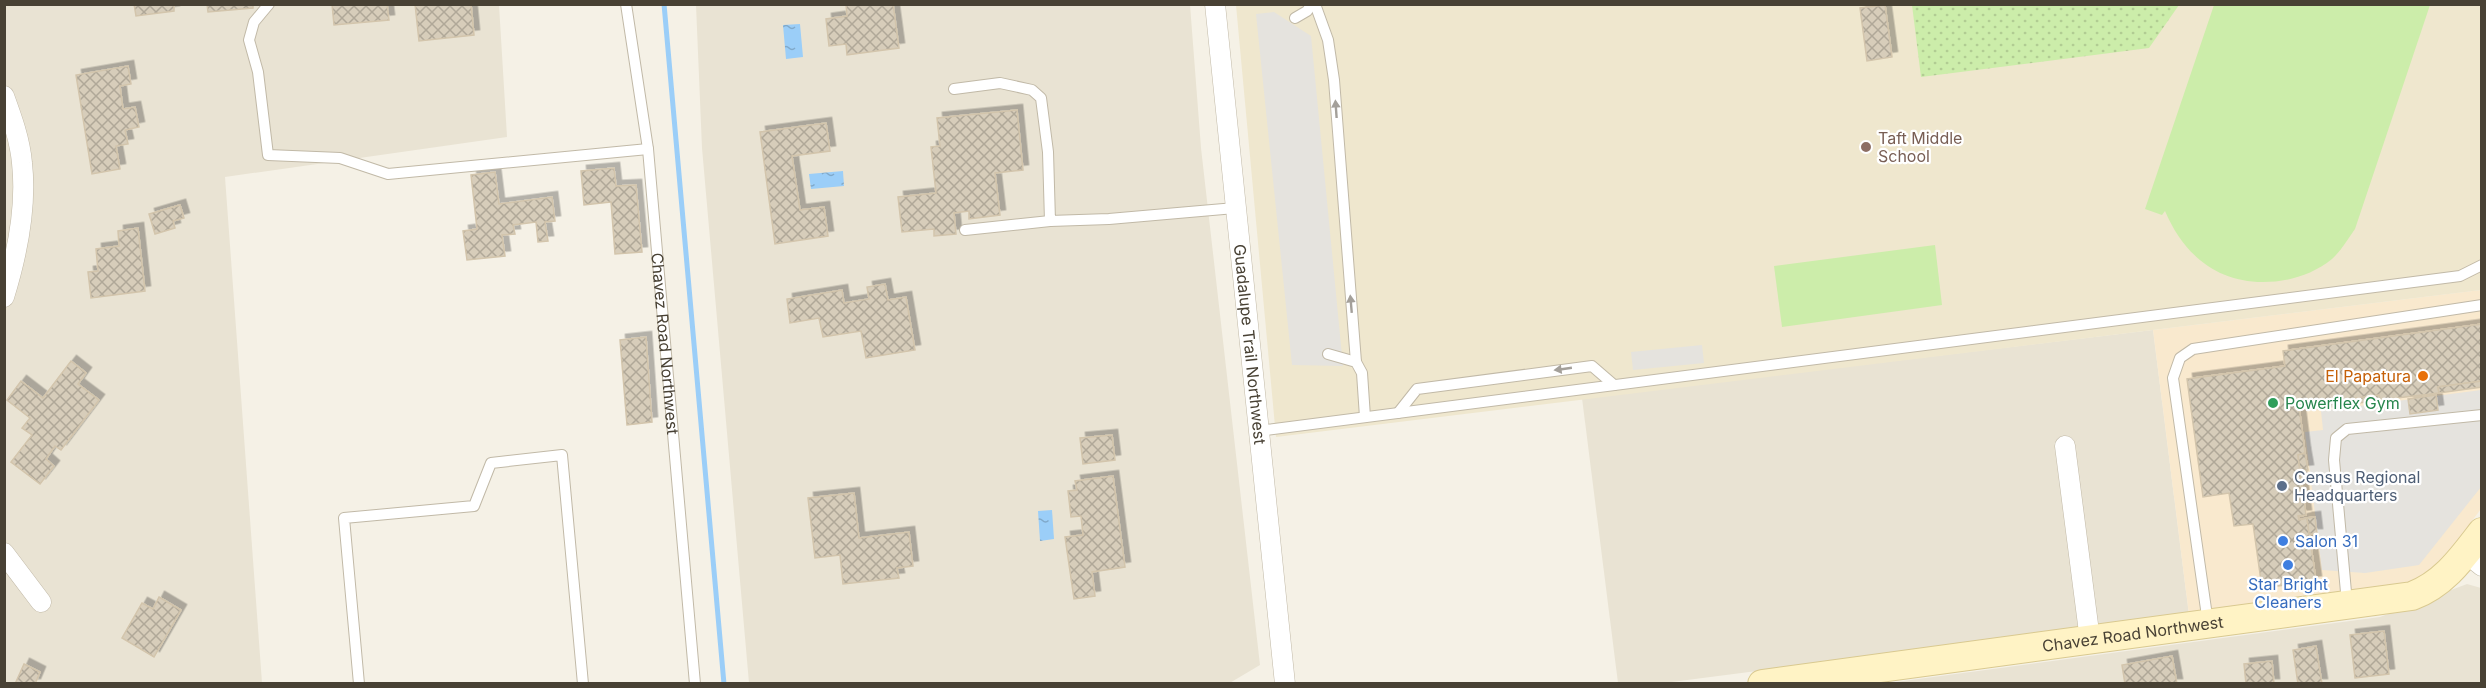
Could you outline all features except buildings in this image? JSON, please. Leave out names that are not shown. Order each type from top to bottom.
[{"type":"street","name":"Guadalupe Trail Northwest","points":[[1215,4],[1258,431],[1280,679]]},
{"type":"street","points":[[4,96],[15,128],[22,163],[22,201],[16,259],[4,297]]},
{"type":"street","points":[[2065,446],[2090,640]]},
{"type":"street","name":"Chavez Road Northwest","points":[[1762,684],[2400,598],[2423,592],[2443,579],[2476,550]]},
{"type":"street","points":[[4,553],[40,602]]},
{"type":"lane","points":[[269,4],[254,22],[249,40],[258,72],[268,155],[340,158],[388,174],[648,149]]},
{"type":"lane","name":"Chavez Road Northwest","points":[[626,4],[648,149],[695,684]]},
{"type":"lane","points":[[1295,18],[1307,11],[1313,4],[1328,40],[1334,80],[1356,362],[1362,373],[1365,417]]},
{"type":"lane","points":[[954,89],[1000,83],[1032,90],[1041,98],[1048,152],[1050,221]]},
{"type":"lane","points":[[965,230],[1050,221],[1109,219],[1235,208]]},
{"type":"lane","points":[[1258,431],[2460,276],[2481,265]]},
{"type":"lane","points":[[2208,623],[2173,378],[2180,358],[2193,349],[2481,305]]},
{"type":"lane","points":[[1328,354],[1356,362]]},
{"type":"lane","points":[[1398,413],[1417,389],[1580,367],[1592,366],[1614,385]]},
{"type":"lane","points":[[2347,604],[2334,460],[2336,438],[2347,429],[2481,415]]},
{"type":"lane","points":[[359,684],[344,518],[474,506],[491,463],[562,455],[583,684]]},
{"type":"shaded area","points":[[4,5],[499,5],[507,137],[225,177],[262,683],[5,683]]},
{"type":"shaded area","points":[[696,5],[1190,5],[1201,148],[1260,665],[1228,684],[749,683],[702,148]]},
{"type":"shaded area","name":"Taft Middle School","points":[[1236,5],[2481,5],[2481,290],[1276,437]]},
{"type":"shaded area","points":[[1274,12],[1311,36],[1343,366],[1292,365],[1256,14]]},
{"type":"shaded area","points":[[2481,290],[2481,509],[2435,569],[2421,580],[2189,615],[2153,330]]},
{"type":"shaded area","points":[[2153,330],[2189,615],[1664,683],[1618,683],[1582,398]]},
{"type":"shaded area","points":[[1702,345],[1704,363],[1633,370],[1631,352]]},
{"type":"shaded area","points":[[2481,390],[2481,487],[2419,565],[2365,573],[2322,570],[2305,432],[2323,430],[2321,411]]},
{"type":"shaded area","points":[[2467,584],[2481,588],[2481,683],[1881,684],[2380,617]]},
{"type":"green space","points":[[1912,4],[2179,5],[2149,48],[1921,77]]},
{"type":"green space","points":[[2214,5],[2430,5],[2355,229],[2332,259],[2316,269],[2282,281],[2246,281],[2216,271],[2191,252],[2172,226],[2165,211],[2162,215],[2145,209]]},
{"type":"green space","points":[[1935,245],[1942,305],[1782,327],[1774,266]]},
{"type":"water","points":[[800,24],[803,57],[786,59],[783,25]]},
{"type":"water","points":[[843,171],[844,186],[811,189],[809,174]]},
{"type":"water","points":[[1052,510],[1054,539],[1040,541],[1038,511]]},
{"type":"waterway","points":[[664,4],[724,684]]},
{"type":"place","name":"Taft Middle School","points":[[1866,147]]},
{"type":"place","name":"El Papatura","points":[[2423,376]]},
{"type":"place","name":"Powerflex Gym","points":[[2273,403]]},
{"type":"place","name":"Census Regional Headquarters","points":[[2282,486]]},
{"type":"place","name":"Salon 31","points":[[2283,541]]},
{"type":"place","name":"Star Bright Cleaners","points":[[2288,565]]}]
